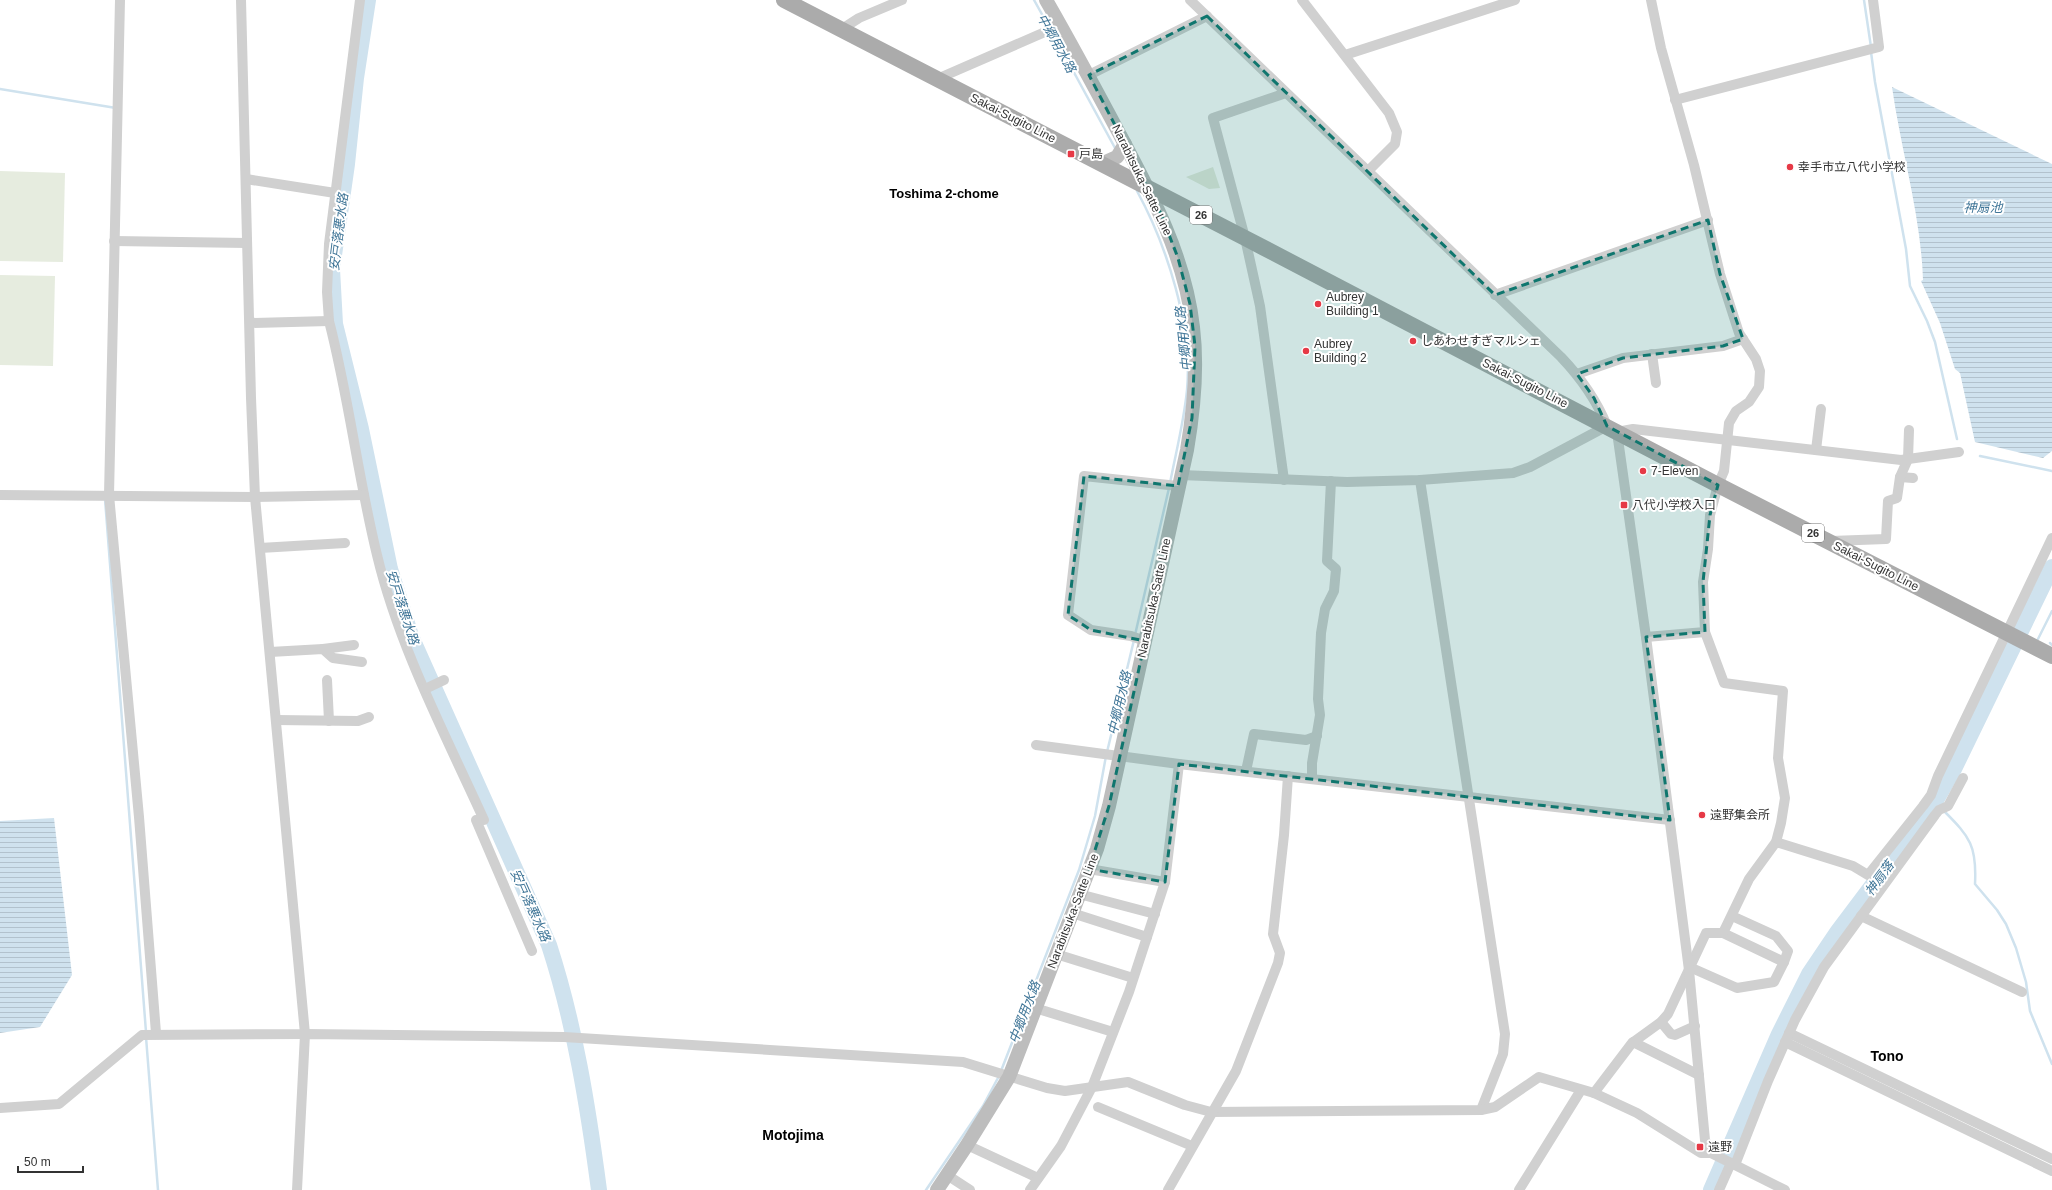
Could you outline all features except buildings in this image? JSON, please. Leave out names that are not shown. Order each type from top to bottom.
[{"type":"main road","name":"Sakai-Sugito Line","points":[[784,0],[1245,238],[1718,485],[2052,656]]},
{"type":"main road","name":"Narabitsuka-Satte Line","points":[[937,1190],[1009,1077],[1089,869],[1109,806],[1180,481],[1192,418],[1196,367],[1193,326],[1176,252],[1161,214],[1148,188],[1061,25],[1046,0]]},
{"type":"main road","points":[[1101,164],[1117,157],[1125,144]]},
{"type":"street","points":[[120,0],[109,495],[139,817],[156,1034]]},
{"type":"street","points":[[242,0],[251,398],[255,496],[305,1034],[298,1190]]},
{"type":"street","points":[[360,0],[329,244],[327,292],[329,321],[376,554],[390,603],[425,689],[484,820],[476,820],[532,951]]},
{"type":"street","points":[[842,29],[859,18],[902,0]]},
{"type":"street","points":[[1190,0],[1577,374],[1594,398],[1612,429],[1646,637],[1689,970],[1704,1131],[1711,1153]]},
{"type":"street","points":[[1302,0],[1389,113],[1397,132],[1395,144],[1368,172]]},
{"type":"street","points":[[1345,56],[1515,0]]},
{"type":"street","points":[[1651,0],[1661,48],[1694,165],[1720,274],[1743,339],[1756,359],[1760,371],[1760,382],[1749,402],[1732,417],[1729,422],[1724,471],[1718,485],[1710,515],[1708,549],[1703,582],[1705,632],[1724,683],[1783,691],[1778,758],[1785,798],[1776,842],[1749,879],[1723,933]]},
{"type":"street","points":[[1675,100],[1879,47],[1873,0]]},
{"type":"street","points":[[1088,75],[1207,16]]},
{"type":"street","points":[[937,79],[1061,25]]},
{"type":"street","points":[[1284,480],[1260,306],[1245,238],[1213,118],[1286,93]]},
{"type":"street","points":[[246,179],[335,193]]},
{"type":"street","points":[[1495,295],[1708,220]]},
{"type":"street","points":[[114,241],[247,243]]},
{"type":"street","points":[[250,323],[329,321]]},
{"type":"street","points":[[1577,374],[1623,358],[1723,346],[1743,339]]},
{"type":"street","points":[[1652,354],[1656,383]]},
{"type":"street","points":[[1816,450],[1821,409]]},
{"type":"street","points":[[1145,641],[1131,636],[1091,630],[1068,615],[1084,476],[1180,481],[1331,481],[1420,480],[1513,473],[1530,467],[1612,429],[1634,429],[1900,460],[1959,452]]},
{"type":"street","points":[[1829,541],[1886,539],[1888,502],[1896,498],[1900,477],[1908,459],[1909,430]]},
{"type":"street","points":[[1900,477],[1914,478]]},
{"type":"street","points":[[1420,480],[1505,1034],[1503,1054],[1481,1110]]},
{"type":"street","points":[[1312,778],[1320,715],[1318,699],[1321,633],[1325,609],[1334,591],[1336,580],[1336,569],[1327,561],[1331,481]]},
{"type":"street","points":[[0,495],[364,495]]},
{"type":"street","points":[[1776,842],[1853,866],[1868,876],[1931,795],[2052,538]]},
{"type":"street","points":[[260,548],[345,543]]},
{"type":"street","points":[[1646,637],[1705,632]]},
{"type":"street","points":[[270,652],[323,649],[354,645]]},
{"type":"street","points":[[323,649],[333,658],[362,662]]},
{"type":"street","points":[[327,680],[329,721]]},
{"type":"street","points":[[425,689],[444,680]]},
{"type":"street","points":[[276,720],[358,721],[369,716]]},
{"type":"street","points":[[1246,770],[1254,734],[1306,740],[1317,736]]},
{"type":"street","points":[[1036,745],[1179,764],[1246,770],[1670,820]]},
{"type":"street","points":[[1030,1190],[1061,1146],[1092,1087],[1133,978],[1165,882],[1179,764]]},
{"type":"street","points":[[1168,1190],[1211,1112],[1236,1071],[1278,963],[1280,953],[1273,934],[1284,835],[1288,776]]},
{"type":"street","points":[[1719,1190],[1733,1164],[1787,1038],[1824,967],[1939,810],[1948,806],[1964,778]]},
{"type":"street","points":[[1923,806],[1935,816]]},
{"type":"street","points":[[1089,869],[1165,882]]},
{"type":"street","points":[[1079,894],[1155,914]]},
{"type":"street","points":[[1072,913],[1147,937]]},
{"type":"street","points":[[1689,970],[1694,969],[1737,988],[1774,982],[1788,951],[1776,936],[1732,916]]},
{"type":"street","points":[[1861,916],[2022,992]]},
{"type":"street","points":[[1594,1093],[1633,1042],[1661,1022],[1672,1007],[1706,933],[1723,933],[1784,962]]},
{"type":"street","points":[[1056,954],[1133,978]]},
{"type":"street","points":[[1035,1008],[1113,1032]]},
{"type":"street","points":[[1661,1022],[1671,1034],[1675,1035],[1695,1026]]},
{"type":"street","points":[[0,1108],[59,1104],[142,1035],[156,1034],[564,1037],[963,1062],[1047,1088],[1065,1091],[1128,1082],[1185,1105],[1211,1112],[1481,1110],[1495,1107],[1539,1076],[1594,1093],[1636,1113],[1701,1153],[1711,1153],[1785,1190]]},
{"type":"street","points":[[1787,1038],[2052,1159]]},
{"type":"street","points":[[1787,1038],[2052,1171]]},
{"type":"street","points":[[1633,1042],[1699,1075]]},
{"type":"street","points":[[1519,1190],[1581,1090]]},
{"type":"street","points":[[1098,1107],[1192,1146]]},
{"type":"street","points":[[967,1145],[1038,1178]]},
{"type":"street","points":[[947,1175],[970,1190]]},
{"type":"highlighted area","points":[[1207,16],[1495,295],[1708,220],[1720,274],[1743,339],[1723,346],[1623,358],[1577,374],[1594,398],[1607,426],[1718,485],[1710,515],[1703,582],[1705,632],[1646,637],[1670,820],[1179,764],[1165,882],[1089,869],[1109,806],[1145,641],[1091,630],[1068,615],[1084,476],[1178,486],[1192,418],[1194,388],[1195,346],[1190,304],[1178,258],[1161,214],[1089,75]]},
{"type":"shaded area","points":[[1213,167],[1220,188],[1209,189],[1186,177]]},
{"type":"shaded area","points":[[0,171],[65,173],[63,262],[0,261]]},
{"type":"shaded area","points":[[0,275],[55,276],[53,366],[0,365]]},
{"type":"water","name":"神扇池","points":[[1892,87],[2052,164],[2052,451],[2043,458],[1975,442],[1960,373],[1955,369],[1940,323],[1921,281],[1923,280],[1919,231]]},
{"type":"water","points":[[54,818],[72,975],[40,1027],[0,1033],[0,821]]},
{"type":"waterway","name":"安戸落悪水路","points":[[368,0],[356,78],[347,164],[332,269],[335,324],[361,429],[390,569],[411,636],[549,945],[566,1005],[580,1066],[599,1190]]},
{"type":"waterway","name":"中郷用水路","points":[[1034,0],[1049,27]]},
{"type":"waterway","points":[[1864,0],[1871,47]]},
{"type":"waterway","name":"中郷用水路","points":[[1052,32],[1115,148]]},
{"type":"waterway","points":[[1871,52],[1875,82],[1906,249],[1910,286],[1927,321],[1935,342],[1957,439]]},
{"type":"waterway","points":[[0,89],[116,108]]},
{"type":"waterway","name":"中郷用水路","points":[[1137,191],[1148,213],[1168,262],[1176,288],[1186,340],[1188,366],[1186,402],[1170,483]]},
{"type":"waterway","points":[[1980,456],[2052,471]]},
{"type":"waterway","name":"中郷用水路","points":[[1135,635],[1169,488]]},
{"type":"waterway","points":[[105,499],[146,1032]]},
{"type":"waterway","name":"神扇落","points":[[1711,1190],[1779,1034],[1809,974],[1838,931],[1935,802],[1954,769],[2052,567]]},
{"type":"waterway","points":[[2038,639],[2052,611]]},
{"type":"waterway","name":"中郷用水路","points":[[1107,752],[1134,640]]},
{"type":"waterway","name":"中郷用水路","points":[[1001,1071],[1079,870],[1095,816],[1106,756]]},
{"type":"waterway","name":"神扇落","points":[[1935,802],[1940,807]]},
{"type":"waterway","points":[[1944,811],[1960,828],[1970,843],[1975,860],[1975,884],[1997,910],[2006,924],[2016,948],[2026,982],[2030,1011],[2052,1064]]},
{"type":"waterway","name":"神扇落","points":[[1779,1034],[1785,1037]]},
{"type":"waterway","points":[[146,1037],[158,1190]]},
{"type":"waterway","name":"中郷用水路","points":[[926,1190],[983,1106],[999,1076]]},
{"type":"place","name":"戸島","points":[[1071,154]]},
{"type":"place","name":"幸手市立八代小学校","points":[[1790,167]]},
{"type":"place","name":"Aubrey Building 1","points":[[1318,304]]},
{"type":"place","name":"しあわせすぎマルシェ","points":[[1413,341]]},
{"type":"place","name":"Aubrey Building 2","points":[[1306,351]]},
{"type":"place","name":"7-Eleven","points":[[1643,471]]},
{"type":"place","name":"八代小学校入口","points":[[1624,505]]},
{"type":"place","name":"遠野集会所","points":[[1702,815]]},
{"type":"place","name":"遠野","points":[[1700,1147]]},
{"type":"district","name":"Toshima 2-chome","points":[[944,193]]},
{"type":"district","name":"Tono","points":[[1887,1056]]},
{"type":"district","name":"Motojima","points":[[793,1135]]}]
